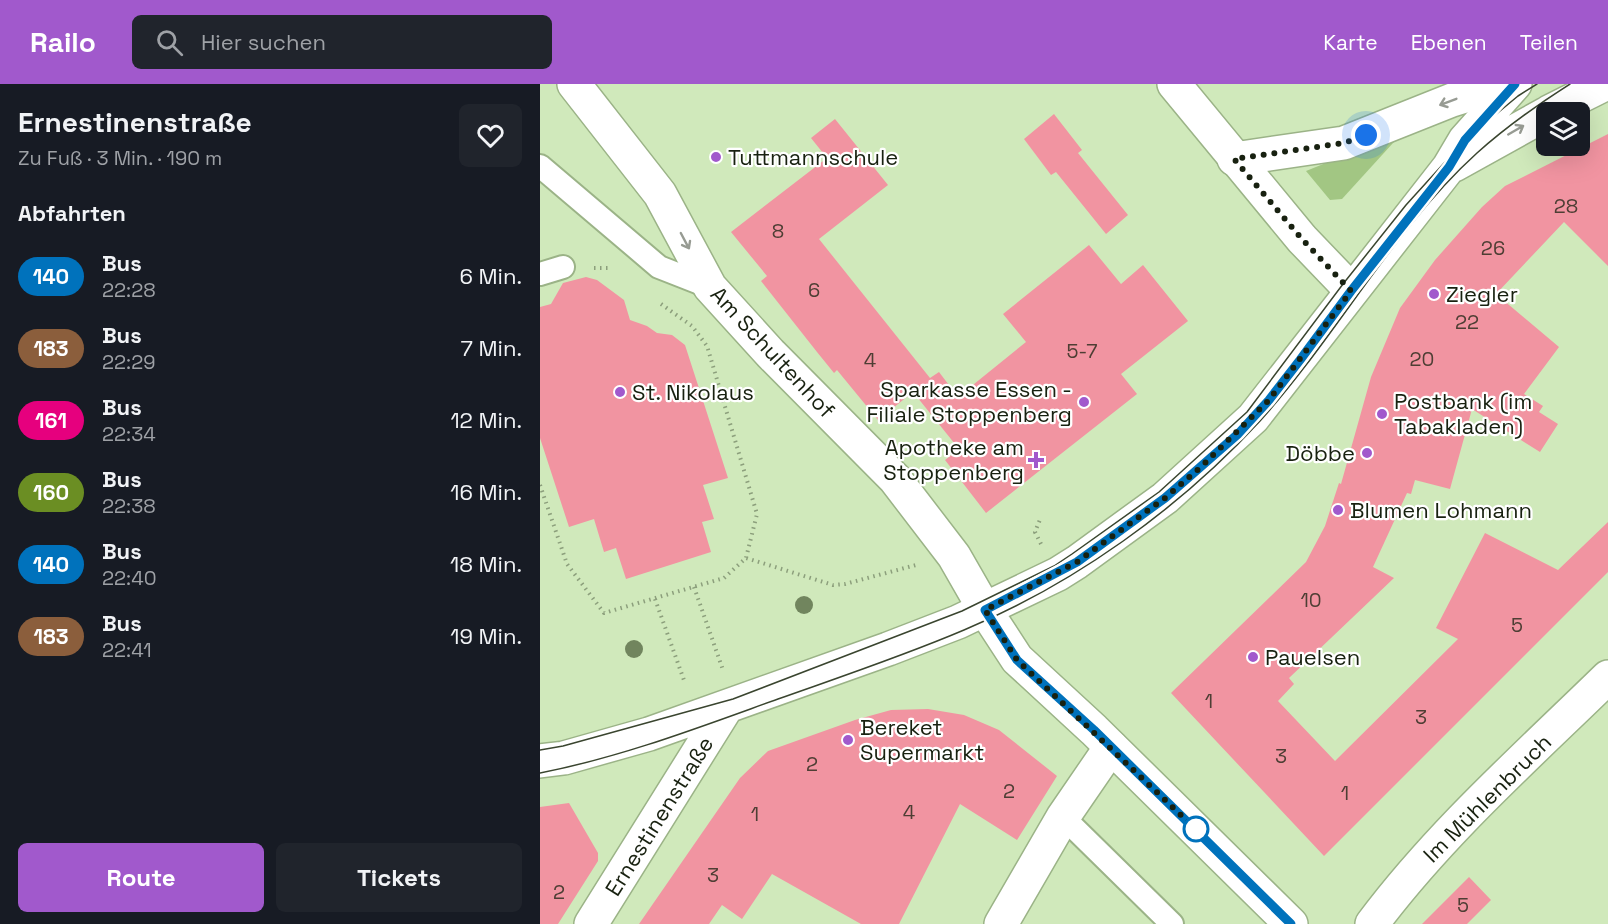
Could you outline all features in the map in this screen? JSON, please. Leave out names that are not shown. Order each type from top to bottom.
[{"type":"main road","name":"Am Schultenhof","points":[[574,84],[660,194],[710,287],[770,353],[895,479],[954,556],[1017,660],[1111,747],[1291,924]]},
{"type":"main road","points":[[1174,84],[1302,239],[1351,291]]},
{"type":"main road","points":[[1234,159],[1344,143],[1452,100],[1503,84]]},
{"type":"main road","points":[[540,761],[564,758],[726,708],[888,650],[985,610],[1077,562],[1165,498],[1202,466],[1269,400],[1449,167],[1465,140],[1515,84]]},
{"type":"main road","points":[[1570,102],[1605,84]]},
{"type":"main road","points":[[1449,167],[1536,120]]},
{"type":"main road","name":"Im Mühlenbruch","points":[[1372,924],[1394,894],[1465,818],[1608,676]]},
{"type":"main road","name":"Ernestinenstraße","points":[[591,924],[726,708]]},
{"type":"main road","points":[[1001,924],[1063,817],[1111,747]]},
{"type":"lane","points":[[540,166],[659,267],[710,287]]},
{"type":"lane","points":[[540,274],[563,267]]},
{"type":"lane","points":[[1063,817],[1172,924]]},
{"type":"path","points":[[540,485],[567,564],[604,613],[724,578],[746,558],[757,514],[707,346],[692,326],[657,300]]},
{"type":"path","points":[[746,558],[833,585],[885,573]]},
{"type":"path","points":[[694,587],[714,645]]},
{"type":"path","points":[[655,599],[676,657]]},
{"type":"green space","points":[[1403,132],[1342,199],[1330,200],[1306,171]]},
{"type":"building","points":[[1054,114],[1082,150],[1078,153],[1128,215],[1106,234],[1056,172],[1051,175],[1024,139]]},
{"type":"building","points":[[835,119],[888,185],[819,239],[930,378],[939,372],[958,397],[1026,342],[1003,314],[1089,245],[1121,284],[1143,265],[1188,321],[1121,374],[1137,394],[986,513],[945,460],[959,449],[913,392],[878,420],[837,370],[834,373],[761,281],[767,276],[731,232],[827,158],[811,138]]},
{"type":"building","points":[[1608,134],[1608,266],[1564,222],[1496,294],[1559,347],[1524,394],[1543,406],[1539,412],[1558,424],[1540,452],[1472,409],[1450,489],[1415,480],[1411,494],[1407,493],[1373,567],[1394,578],[1289,678],[1294,684],[1278,701],[1335,761],[1458,639],[1436,628],[1485,533],[1558,570],[1608,522],[1608,572],[1324,856],[1171,693],[1306,562],[1325,526],[1339,483],[1341,484],[1371,377],[1400,308],[1435,260],[1482,207],[1505,186],[1564,156],[1590,156],[1590,143]]},
{"type":"building","name":"St. Nikolaus","points":[[586,277],[597,280],[624,300],[630,320],[647,326],[657,333],[672,335],[685,345],[728,478],[703,485],[714,519],[702,522],[711,552],[626,579],[616,548],[604,552],[594,519],[569,527],[540,438],[540,307],[551,304],[563,283]]},
{"type":"building","points":[[928,709],[964,715],[999,730],[1057,776],[1017,840],[960,804],[899,924],[861,924],[772,874],[742,919],[722,905],[709,924],[639,924],[740,778],[768,751],[855,720],[891,710]]},
{"type":"building","points":[[569,803],[598,853],[598,861],[558,924],[540,924],[540,807]]},
{"type":"building","points":[[1469,877],[1491,900],[1467,924],[1422,924]]},
{"type":"tram line","points":[[540,750],[563,746],[733,699],[962,611],[1054,566],[1072,554],[1159,492],[1247,412],[1343,284],[1406,205],[1465,140],[1518,96],[1537,84]]},
{"type":"tram line","points":[[540,773],[601,759],[660,740],[895,657],[1005,611],[1085,567],[1160,514],[1229,453],[1288,388],[1392,249],[1447,183],[1499,134],[1570,84]]},
{"type":"bus line","name":"140","points":[[1291,924],[1094,730],[1017,660],[985,610],[1058,574],[1077,562],[1165,498],[1238,434],[1269,400],[1300,360],[1449,167],[1465,140],[1515,84]]},
{"type":"place","name":"Tuttmannschule","points":[[716,157]]},
{"type":"place","name":"Ziegler","points":[[1434,294]]},
{"type":"place","name":"St. Nikolaus","points":[[620,392]]},
{"type":"place","name":"Sparkasse Essen - Filiale Stoppenberg","points":[[1084,402]]},
{"type":"place","name":"Postbank (im Tabakladen)","points":[[1382,414]]},
{"type":"place","name":"Döbbe","points":[[1367,453]]},
{"type":"place","name":"Apotheke am Stoppenberg","points":[[1036,460]]},
{"type":"place","name":"Blumen Lohmann","points":[[1338,510]]},
{"type":"place","name":"Pauelsen","points":[[1253,657]]},
{"type":"place","name":"Bereket Supermarkt","points":[[848,740]]},
{"type":"route","points":[[1196,829],[1200,833],[1094,730],[1017,660],[985,610],[1058,574],[1165,498],[1238,434],[1269,400],[1351,291],[1302,239],[1234,159],[1344,143],[1366,135]]}]
